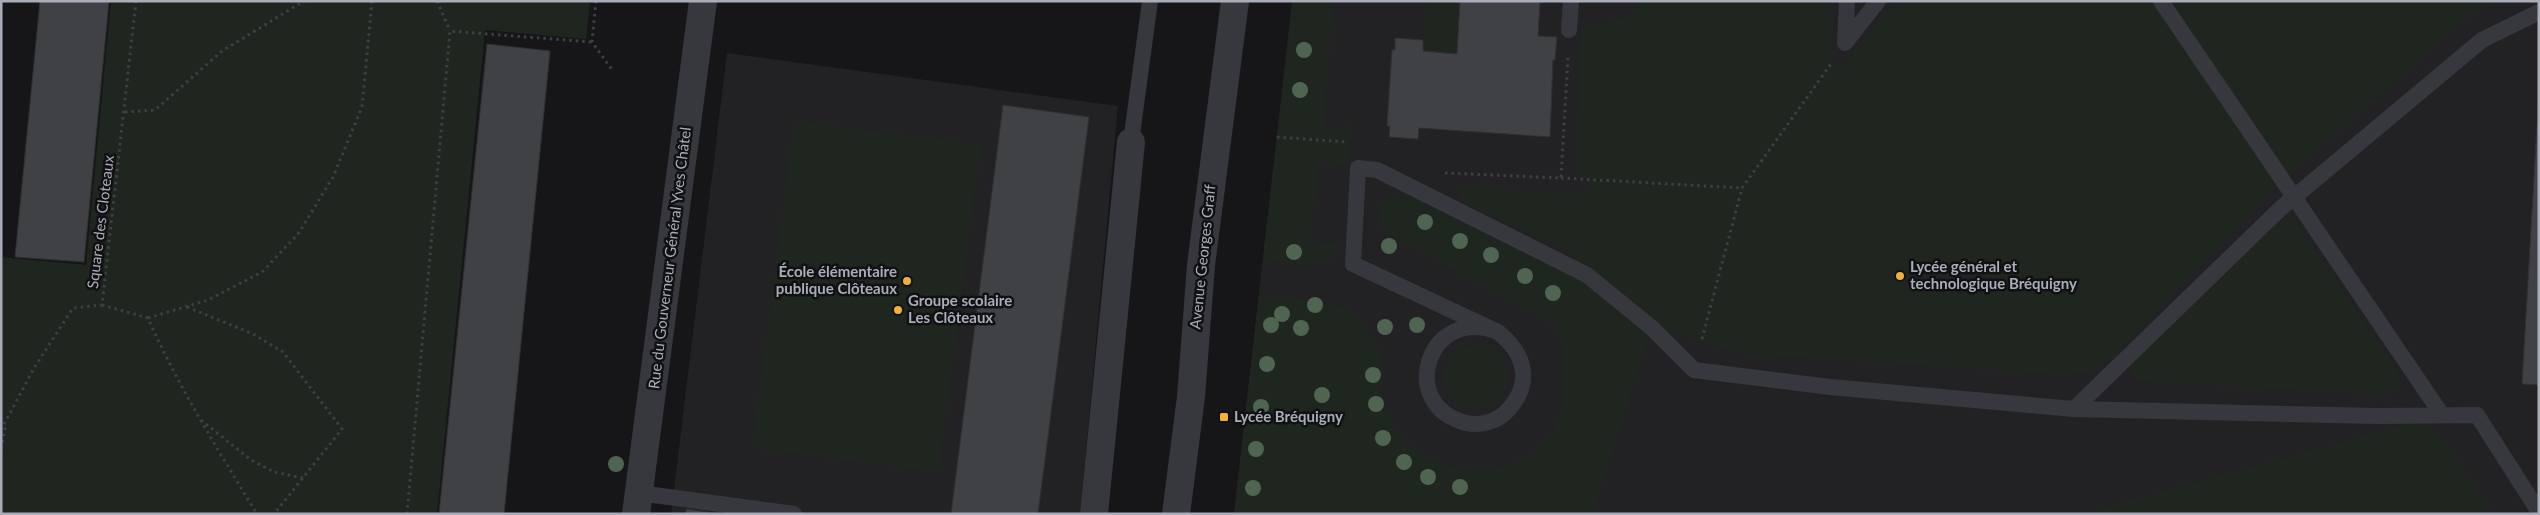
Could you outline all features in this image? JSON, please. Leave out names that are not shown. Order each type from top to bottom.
[{"type":"street","name":"Rue du Gouverneur Général Yves Châtel","points":[[638,503],[703,1]]},
{"type":"street","name":"Avenue Georges Graff","points":[[1176,514],[1191,397],[1201,265],[1235,1]]},
{"type":"street","points":[[1094,514],[1131,142]]},
{"type":"lane","points":[[1131,142],[1150,1]]},
{"type":"lane","points":[[1569,30],[1571,1]]},
{"type":"lane","points":[[1845,43],[1848,1]]},
{"type":"lane","points":[[1845,43],[1878,1]]},
{"type":"lane","points":[[2161,1],[2442,415]]},
{"type":"lane","points":[[2074,410],[2280,209],[2295,199],[2482,40],[2539,12]]},
{"type":"lane","points":[[1498,332],[1486,328],[1462,328],[1450,333],[1433,351],[1428,362],[1427,386],[1432,398],[1442,411],[1456,420],[1472,424],[1488,422],[1503,415],[1515,404],[1524,372],[1520,356],[1511,342],[1498,332],[1353,264],[1358,168],[1377,170],[1586,275],[1652,328],[1694,370],[1830,387],[2074,410],[2378,416],[2478,415],[2539,512]]},
{"type":"lane","points":[[638,503],[794,514]]},
{"type":"path","name":"Square des Cloteaux","points":[[1,430],[34,368],[72,308],[102,305],[136,1]]},
{"type":"path","points":[[125,112],[155,110],[222,51],[304,1]]},
{"type":"path","points":[[102,305],[148,318],[208,300],[262,272],[298,234],[333,177],[362,107],[372,1]]},
{"type":"path","points":[[408,514],[450,31],[437,1]]},
{"type":"path","points":[[596,1],[592,42],[613,71]]},
{"type":"path","points":[[450,31],[592,42]]},
{"type":"path","points":[[1694,370],[1742,188],[1845,43]]},
{"type":"path","points":[[1561,178],[1568,49]]},
{"type":"path","points":[[1277,137],[1351,142]]},
{"type":"path","points":[[1435,173],[1742,188]]},
{"type":"path","points":[[187,306],[253,334],[283,352],[342,429],[274,514]]},
{"type":"path","points":[[148,318],[160,346],[199,418],[257,514]]},
{"type":"path","points":[[199,418],[252,460],[274,472],[304,478]]},
{"type":"path","points":[[1,449],[7,421]]},
{"type":"shaded area","points":[[111,1],[590,1],[586,39],[485,30],[437,514],[1,514],[1,257],[86,265]]},
{"type":"shaded area","name":"Lycée général et technologique Bréquigny","points":[[1292,1],[2539,1],[2539,514],[1234,514]]},
{"type":"shaded area","points":[[1293,1],[1333,1],[1324,125],[1335,135],[1352,118],[1348,165],[1319,162],[1310,241],[1339,245],[1337,256],[1318,263],[1309,264],[1282,262],[1263,257]]},
{"type":"shaded area","points":[[1426,1],[1460,1],[1457,54],[1423,51]]},
{"type":"shaded area","points":[[1642,1],[1831,1],[1831,58],[1841,69],[1897,1],[2510,1],[2474,11],[2281,183],[2113,358],[2090,371],[2067,375],[1744,354],[1652,328],[1592,514],[1234,514],[1259,295],[1304,299],[1347,308],[1383,351],[1383,399],[1400,435],[1429,459],[1465,469],[1501,467],[1534,452],[1557,423],[1565,380],[1562,344],[1558,331],[1554,325],[1381,230],[1379,214],[1382,202],[1395,197],[1412,198],[1570,276],[1574,255],[1462,202],[1459,190],[1467,188],[1588,194],[1591,188],[1576,165],[1581,27],[1606,23],[1624,17],[1638,8]]},
{"type":"shaded area","name":"Groupe scolaire Les Clôteaux","points":[[727,53],[1118,106],[1080,514],[671,514]]},
{"type":"shaded area","points":[[794,121],[981,145],[938,472],[752,448]]},
{"type":"shaded area","points":[[2288,218],[2298,225],[2400,374],[2399,387],[2390,395],[2137,381],[2131,372],[2133,362],[2277,221]]},
{"type":"shaded area","points":[[1476,345],[1494,351],[1502,359],[1508,377],[1502,395],[1494,403],[1476,409],[1458,403],[1450,395],[1444,377],[1450,359],[1458,351]]},
{"type":"shaded area","points":[[2423,423],[2444,440],[2493,514],[2081,514],[2404,425]]},
{"type":"building","points":[[40,1],[109,1],[84,262],[15,257]]},
{"type":"building","points":[[1460,1],[1540,1],[1538,36],[1557,37],[1555,60],[1553,60],[1550,137],[1419,128],[1418,139],[1389,137],[1390,126],[1387,126],[1392,50],[1395,50],[1395,38],[1423,40],[1423,51],[1457,54]]},
{"type":"building","points":[[487,44],[550,51],[504,514],[439,514]]},
{"type":"building","points":[[2539,91],[2539,385],[2522,384]]},
{"type":"building","points":[[1003,105],[1089,117],[1038,514],[951,514]]},
{"type":"building","points":[[686,509],[721,514],[686,514]]},
{"type":"place","name":"Lycée général et technologique Bréquigny","points":[[1900,276]]},
{"type":"place","name":"École élémentaire publique Clôteaux","points":[[907,281]]},
{"type":"place","name":"Groupe scolaire Les Clôteaux","points":[[898,310]]},
{"type":"place","name":"Lycée Bréquigny","points":[[1224,417]]}]
